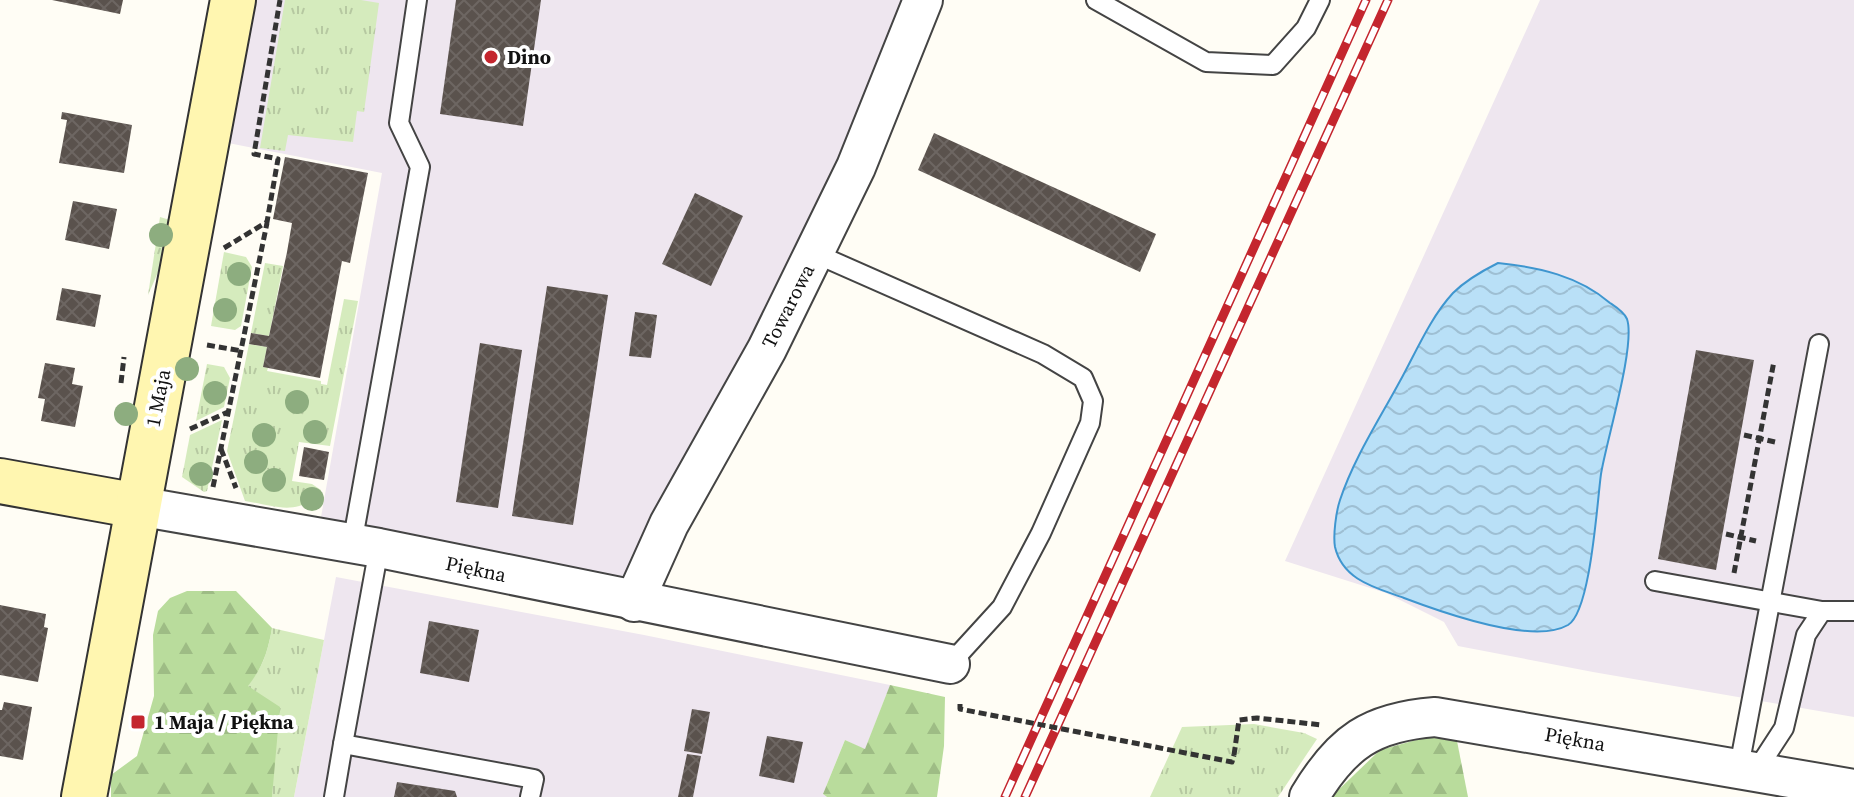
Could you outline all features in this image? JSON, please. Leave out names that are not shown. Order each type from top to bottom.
[{"type":"street","name":"1 Maja","points":[[84,797],[233,0]]},
{"type":"street","name":"Towarowa","points":[[634,602],[669,524],[767,349],[856,167],[923,0]]},
{"type":"street","name":"Piękna","points":[[0,481],[366,546],[950,664]]},
{"type":"street","name":"Piękna","points":[[1313,790],[1333,760],[1369,733],[1411,719],[1455,718],[1854,789]]},
{"type":"lane","points":[[334,797],[420,167],[399,123],[417,0]]},
{"type":"lane","points":[[1096,0],[1206,62],[1273,65],[1306,28],[1320,0]]},
{"type":"lane","points":[[814,253],[1043,354],[1083,378],[1093,401],[1090,423],[1041,533],[1002,607],[950,664]]},
{"type":"lane","points":[[1748,769],[1770,601],[1819,344]]},
{"type":"lane","points":[[1655,581],[1822,611],[1854,611]]},
{"type":"lane","points":[[1748,769],[1784,728],[1806,635],[1822,611]]},
{"type":"lane","points":[[343,744],[534,779],[530,797]]},
{"type":"path","points":[[211,498],[278,159],[254,154],[280,0]]},
{"type":"path","points":[[219,251],[267,222]]},
{"type":"path","points":[[201,345],[242,351]]},
{"type":"path","points":[[1731,594],[1774,361]]},
{"type":"path","points":[[188,417],[185,432],[229,411]]},
{"type":"path","points":[[1744,435],[1800,447]]},
{"type":"path","points":[[221,448],[237,490]]},
{"type":"path","points":[[1726,534],[1781,546]]},
{"type":"path","points":[[960,704],[960,709],[1232,762],[1239,720],[1257,718],[1344,727],[1369,733]]},
{"type":"shaded area","points":[[234,0],[914,0],[798,253],[616,591],[318,534],[382,173],[208,139]]},
{"type":"shaded area","points":[[1540,0],[1854,0],[1854,717],[1458,646],[1444,622],[1386,593],[1285,561]]},
{"type":"shaded area","points":[[336,577],[890,685],[865,750],[845,740],[823,794],[827,797],[294,797]]},
{"type":"green space","points":[[285,0],[361,0],[379,3],[364,112],[357,111],[353,142],[288,135],[285,151],[260,148]]},
{"type":"green space","points":[[160,217],[170,220],[163,261],[148,295]]},
{"type":"green space","points":[[224,252],[246,257],[252,267],[241,326],[235,330],[211,326]]},
{"type":"green space","points":[[265,263],[283,266],[269,336],[251,333]]},
{"type":"green space","points":[[344,299],[358,301],[330,446],[299,442],[292,481],[312,484],[321,490],[319,502],[310,500],[288,508],[245,501],[227,451],[249,344],[267,347],[263,367],[268,368],[267,371],[321,381],[321,384],[327,385]]},
{"type":"green space","points":[[207,364],[224,367],[230,378],[224,407],[196,421]]},
{"type":"green space","points":[[222,420],[207,491],[204,492],[182,477],[190,435]]},
{"type":"green space","points":[[187,591],[236,591],[272,628],[264,658],[248,686],[280,707],[272,797],[111,797],[111,775],[137,756],[154,696],[153,635],[158,611],[170,598]]},
{"type":"green space","points":[[272,628],[324,640],[294,797],[272,797],[273,774],[247,686],[264,659]]},
{"type":"green space","points":[[890,685],[945,697],[944,746],[937,797],[827,797],[823,794],[845,740],[865,749]]},
{"type":"green space","points":[[1254,724],[1304,733],[1317,739],[1278,797],[1150,797],[1182,727]]},
{"type":"green space","points":[[1427,737],[1457,741],[1468,797],[1331,797],[1380,750]]},
{"type":"water","points":[[1498,263],[1543,270],[1585,286],[1624,314],[1629,332],[1601,474],[1595,530],[1582,599],[1576,616],[1568,625],[1552,630],[1510,629],[1487,624],[1383,591],[1362,582],[1345,568],[1335,547],[1336,517],[1352,469],[1430,324],[1458,288]]},
{"type":"building","points":[[52,0],[123,0],[120,14]]},
{"type":"building","name":"Dino","points":[[456,0],[541,0],[523,126],[440,114]]},
{"type":"building","points":[[62,112],[132,125],[124,173],[59,163],[67,120],[61,119]]},
{"type":"building","points":[[934,133],[1156,234],[1140,272],[918,170]]},
{"type":"building","points":[[285,157],[368,173],[350,263],[342,261],[320,378],[263,367],[267,347],[249,344],[251,333],[269,336],[287,252],[292,223],[273,219]]},
{"type":"building","points":[[695,193],[743,216],[711,286],[662,264]]},
{"type":"building","points":[[73,201],[117,209],[109,249],[65,240]]},
{"type":"building","points":[[547,286],[608,295],[573,525],[512,516]]},
{"type":"building","points":[[62,288],[101,295],[95,327],[56,320]]},
{"type":"building","points":[[635,312],[657,315],[651,358],[629,356]]},
{"type":"building","points":[[480,343],[522,350],[498,508],[456,502]]},
{"type":"building","points":[[1696,350],[1754,360],[1716,570],[1658,559]]},
{"type":"building","points":[[45,363],[75,368],[72,384],[83,386],[75,427],[41,421],[45,399],[38,398]]},
{"type":"building","points":[[304,447],[329,452],[324,480],[299,476]]},
{"type":"building","points":[[0,605],[46,614],[44,627],[48,628],[38,682],[0,675]]},
{"type":"building","points":[[429,621],[479,630],[469,682],[420,673]]},
{"type":"building","points":[[4,702],[32,707],[23,760],[0,756],[0,710]]},
{"type":"building","points":[[692,709],[710,712],[702,754],[684,751]]},
{"type":"building","points":[[767,736],[803,742],[794,783],[759,776]]},
{"type":"building","points":[[687,754],[701,756],[693,797],[678,797]]},
{"type":"building","points":[[397,782],[455,791],[457,797],[394,797]]},
{"type":"railway","points":[[1005,797],[1366,0]]},
{"type":"railway","points":[[1025,797],[1388,0]]},
{"type":"place","name":"Dino","points":[[491,57]]},
{"type":"place","name":"1 Maja / Piękna","points":[[138,722]]}]
